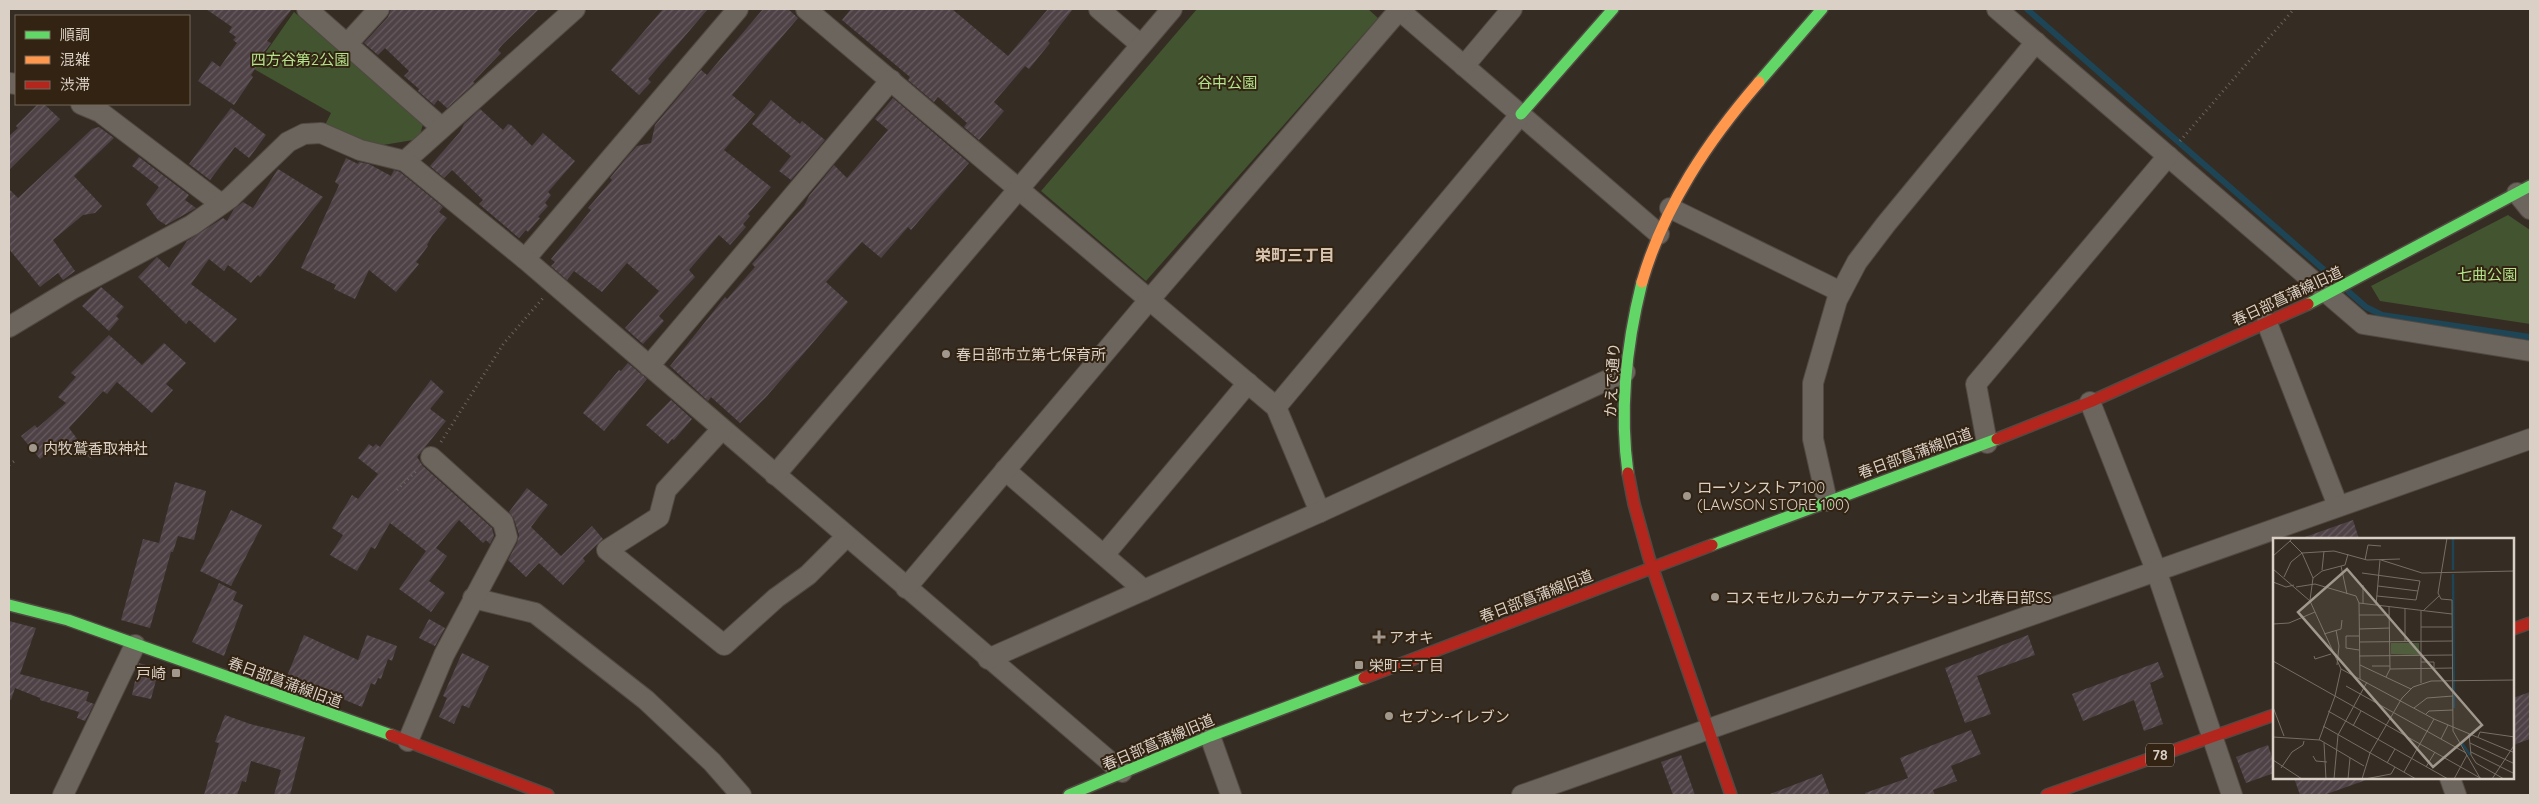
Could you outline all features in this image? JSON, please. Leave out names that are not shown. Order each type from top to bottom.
[{"type":"street","points":[[307,9],[441,128]]},
{"type":"street","points":[[347,44],[379,9]]},
{"type":"street","points":[[525,259],[738,9]]},
{"type":"street","points":[[806,9],[1276,407],[1320,512]]},
{"type":"street","points":[[1098,9],[1141,45]]},
{"type":"street","points":[[775,475],[1172,9]]},
{"type":"street","points":[[906,588],[1150,299],[1399,9],[1658,234]]},
{"type":"street","points":[[1464,66],[1512,9]]},
{"type":"street","points":[[1276,407],[1521,114],[1613,9]]},
{"type":"street","name":"かえで通り","points":[[1731,795],[1639,526],[1630,484],[1625,442],[1625,372],[1638,297],[1658,234],[1670,208],[1694,167],[1724,124],[1822,9]]},
{"type":"street","points":[[1997,9],[2364,324],[2530,351]]},
{"type":"street","points":[[406,161],[563,12]]},
{"type":"street","points":[[1827,501],[1813,439],[1812,383],[1841,292],[1857,262],[1886,224],[2036,42]]},
{"type":"street","points":[[649,366],[891,80]]},
{"type":"street","points":[[83,105],[100,112],[221,204]]},
{"type":"street","points":[[9,327],[72,289],[192,224],[221,204],[288,142],[304,134],[321,134],[360,150],[406,161],[555,284],[988,659],[1122,772]]},
{"type":"street","points":[[1987,443],[1976,384],[2168,156]]},
{"type":"street","points":[[2524,190],[2530,210]]},
{"type":"street","name":"春日部菖蒲線旧道","points":[[1069,795],[1210,736],[1827,501],[1987,443],[2090,402],[2330,294],[2524,190]]},
{"type":"street","points":[[1670,208],[1841,292]]},
{"type":"street","points":[[2267,322],[2338,506]]},
{"type":"street","points":[[988,659],[1320,512],[1625,372]]},
{"type":"street","points":[[1104,555],[1248,383]]},
{"type":"street","points":[[2090,402],[2156,570],[2232,795]]},
{"type":"street","points":[[722,429],[666,490],[659,517],[607,550],[724,645],[776,598],[808,575],[846,536]]},
{"type":"street","points":[[1522,795],[2530,439]]},
{"type":"street","points":[[408,742],[444,655],[506,537],[503,522],[431,457]]},
{"type":"street","points":[[1005,470],[1144,590]]},
{"type":"street","points":[[473,598],[535,613],[646,700],[712,762],[741,795]]},
{"type":"street","name":"春日部菖蒲線旧道","points":[[9,605],[68,620],[408,742],[548,795]]},
{"type":"street","points":[[2514,629],[2530,623]]},
{"type":"street","points":[[63,795],[135,645]]},
{"type":"street","name":"78","points":[[2047,795],[2273,715]]},
{"type":"street","points":[[1210,736],[1231,795]]},
{"type":"street","points":[[2450,779],[2456,795]]},
{"type":"path","points":[[2168,156],[2294,9]]},
{"type":"path","points":[[397,490],[431,457],[504,343],[555,284]]},
{"type":"path","points":[[9,465],[16,460]]},
{"type":"green space","name":"谷中公園","points":[[1197,9],[1368,9],[1378,18],[1146,281],[1041,191]]},
{"type":"green space","name":"四方谷第2公園","points":[[294,12],[423,124],[419,139],[377,146],[325,125],[331,113],[254,69]]},
{"type":"green space","name":"七曲公園","points":[[2508,215],[2530,230],[2530,324],[2380,301],[2371,286]]},
{"type":"building","points":[[206,9],[292,9],[267,41],[271,43],[254,65],[257,66],[251,75],[253,77],[234,105],[198,81],[212,61],[220,67],[237,43],[233,40],[236,37],[229,32],[232,27]]},
{"type":"building","points":[[391,9],[539,9],[503,44],[498,50],[501,53],[473,82],[475,83],[447,108],[438,100],[434,105],[418,91],[419,89],[404,76],[409,71],[385,48],[378,55],[364,43],[388,17]]},
{"type":"building","points":[[663,9],[708,9],[648,79],[651,82],[639,95],[611,70]]},
{"type":"building","points":[[763,9],[788,9],[798,18],[732,95],[755,114],[724,150],[771,187],[748,214],[750,216],[743,224],[746,227],[730,245],[719,235],[689,270],[695,277],[659,316],[664,321],[643,344],[625,328],[659,291],[627,263],[602,292],[574,271],[567,280],[551,266],[555,262],[551,259],[591,210],[588,208],[612,180],[610,178],[627,157],[637,146],[651,143],[655,125],[660,119],[701,70],[707,75]]},
{"type":"building","points":[[851,9],[952,9],[1008,56],[1048,9],[1073,9],[1048,41],[1050,43],[1029,69],[1025,66],[994,102],[1004,111],[979,140],[964,127],[967,123],[938,97],[934,102],[908,80],[910,77],[842,20]]},
{"type":"building","points":[[893,98],[969,163],[911,230],[908,227],[881,258],[862,242],[826,282],[848,302],[767,396],[740,423],[711,397],[708,401],[670,366],[725,297],[727,299],[755,267],[752,264],[804,206],[809,196],[834,165],[847,178],[888,130],[875,119]]},
{"type":"building","points":[[771,100],[800,124],[802,121],[825,140],[791,180],[779,171],[791,156],[752,124]]},
{"type":"building","points":[[37,105],[45,105],[60,119],[9,170],[9,136],[18,128],[16,126]]},
{"type":"building","points":[[231,108],[266,135],[249,158],[235,147],[210,180],[189,164]]},
{"type":"building","points":[[480,109],[503,130],[508,124],[511,125],[532,146],[543,133],[575,161],[548,192],[551,195],[545,203],[548,206],[538,217],[540,218],[528,232],[526,230],[519,238],[479,204],[483,200],[452,170],[444,178],[430,166],[460,132],[464,124]]},
{"type":"building","points":[[99,127],[114,138],[74,176],[102,206],[95,213],[83,215],[53,240],[75,271],[63,280],[58,273],[40,287],[9,249],[9,189],[18,198],[92,129]]},
{"type":"building","points":[[139,157],[189,195],[185,200],[196,208],[166,225],[158,220],[146,204],[159,187],[132,166]]},
{"type":"building","points":[[346,158],[358,164],[359,162],[369,164],[391,176],[394,170],[400,172],[443,207],[439,212],[447,218],[432,236],[428,246],[416,262],[419,264],[396,292],[369,270],[355,299],[334,289],[336,285],[301,268],[339,185],[335,182]]},
{"type":"building","points":[[278,169],[323,197],[260,277],[258,275],[251,283],[228,265],[224,271],[209,259],[191,284],[237,319],[215,343],[189,320],[186,324],[138,277],[157,257],[169,268],[187,241],[223,218],[227,221],[234,209],[243,202],[253,208]]},
{"type":"building","points":[[101,287],[124,307],[116,316],[119,319],[109,331],[82,306]]},
{"type":"building","points":[[109,335],[142,365],[164,343],[186,363],[166,384],[173,390],[152,413],[117,382],[107,394],[103,391],[69,428],[92,459],[62,441],[40,459],[21,436],[35,425],[37,428],[66,403],[58,397],[76,377],[71,373]]},
{"type":"building","points":[[628,363],[647,379],[604,431],[583,413],[619,370],[621,371]]},
{"type":"building","points":[[431,380],[444,392],[430,409],[446,421],[417,457],[423,466],[492,528],[494,536],[490,544],[486,540],[483,543],[459,520],[436,548],[447,556],[429,581],[445,593],[431,612],[399,589],[426,551],[390,523],[375,549],[371,547],[357,571],[330,555],[343,535],[332,528],[352,495],[358,499],[378,474],[358,458],[369,444],[373,447],[376,444],[380,447]]},
{"type":"building","points":[[671,400],[692,419],[674,440],[672,439],[668,444],[646,425]]},
{"type":"building","points":[[175,482],[206,491],[194,540],[178,536],[173,552],[171,552],[150,628],[121,620],[143,539],[159,543]]},
{"type":"building","points":[[527,488],[548,505],[531,527],[561,556],[592,526],[603,539],[583,558],[585,561],[563,585],[539,563],[526,577],[508,560],[519,535],[514,519],[509,512]]},
{"type":"building","points":[[231,510],[262,525],[231,586],[200,571]]},
{"type":"building","points":[[2353,520],[2359,538],[2305,538]]},
{"type":"building","points":[[219,583],[237,592],[233,600],[243,605],[224,656],[192,642]]},
{"type":"building","points":[[429,619],[445,628],[435,646],[419,638]]},
{"type":"building","points":[[9,621],[36,628],[20,674],[89,692],[86,701],[94,704],[85,721],[77,718],[79,712],[40,700],[40,698],[15,688],[11,700],[9,699]]},
{"type":"building","points":[[304,635],[358,660],[367,635],[397,646],[392,661],[388,659],[381,679],[378,678],[375,685],[371,683],[362,707],[287,676]]},
{"type":"building","points":[[2028,635],[2035,655],[1977,676],[1991,714],[1965,723],[1945,668]]},
{"type":"building","points":[[462,653],[489,666],[469,708],[462,705],[454,724],[439,717],[447,698],[443,696]]},
{"type":"building","points":[[2158,662],[2164,677],[2150,683],[2163,724],[2144,731],[2134,700],[2083,721],[2072,694]]},
{"type":"building","points":[[139,663],[159,669],[151,699],[132,695]]},
{"type":"building","points":[[2530,692],[2530,739],[2514,745],[2514,698]]},
{"type":"building","points":[[225,715],[250,724],[305,737],[290,795],[274,795],[281,770],[251,761],[246,782],[242,781],[237,795],[204,795],[219,743],[215,742]]},
{"type":"building","points":[[1971,730],[1981,754],[1951,766],[1957,781],[1933,790],[1935,795],[1866,795],[1865,793],[1908,778],[1900,758]]},
{"type":"building","points":[[2268,745],[2273,760],[2273,773],[2246,783],[2236,757]]},
{"type":"building","points":[[1681,755],[1695,795],[1673,795],[1661,762]]},
{"type":"building","points":[[1822,774],[1830,795],[1770,795],[1770,794]]},
{"type":"building","points":[[2294,779],[2366,779],[2324,795],[2300,795]]},
{"type":"waterway","points":[[2027,9],[2338,282]]},
{"type":"waterway","points":[[2349,292],[2366,307],[2382,315],[2530,337]]},
{"type":"traffic: fast","points":[[1521,114],[1613,9]]},
{"type":"traffic: fast","points":[[1759,82],[1822,9]]},
{"type":"traffic: fast","points":[[2308,304],[2530,186]]},
{"type":"traffic: fast","points":[[1628,473],[1625,449],[1624,401],[1628,353],[1642,282]]},
{"type":"traffic: fast","points":[[1712,545],[1997,439]]},
{"type":"traffic: fast","points":[[9,605],[68,620],[391,735]]},
{"type":"traffic: fast","points":[[1069,795],[1210,736],[1364,678]]},
{"type":"traffic: slow","points":[[1642,282],[1651,254],[1675,201],[1705,151],[1759,82]]},
{"type":"traffic: jam","points":[[1997,439],[2090,402],[2308,304]]},
{"type":"traffic: jam","points":[[1628,473],[1634,504],[1649,558],[1731,795]]},
{"type":"traffic: jam","points":[[1364,678],[1712,545]]},
{"type":"traffic: jam","points":[[2514,629],[2530,623]]},
{"type":"traffic: jam","points":[[2047,795],[2273,715]]},
{"type":"traffic: jam","points":[[391,735],[548,795]]},
{"type":"place","name":"春日部市立第七保育所","points":[[946,354]]},
{"type":"place","name":"内牧鷲香取神社","points":[[33,448]]},
{"type":"place","name":"ローソンストア100 (LAWSON STORE 100)","points":[[1687,496]]},
{"type":"place","name":"コスモセルフ&カーケアステーション北春日部SS","points":[[1715,597]]},
{"type":"place","name":"アオキ","points":[[1379,637]]},
{"type":"place","name":"栄町三丁目","points":[[1359,665]]},
{"type":"place","name":"戸崎","points":[[176,673]]},
{"type":"place","name":"セブン-イレブン","points":[[1389,716]]},
{"type":"district","name":"栄町三丁目","points":[[1295,255]]}]
